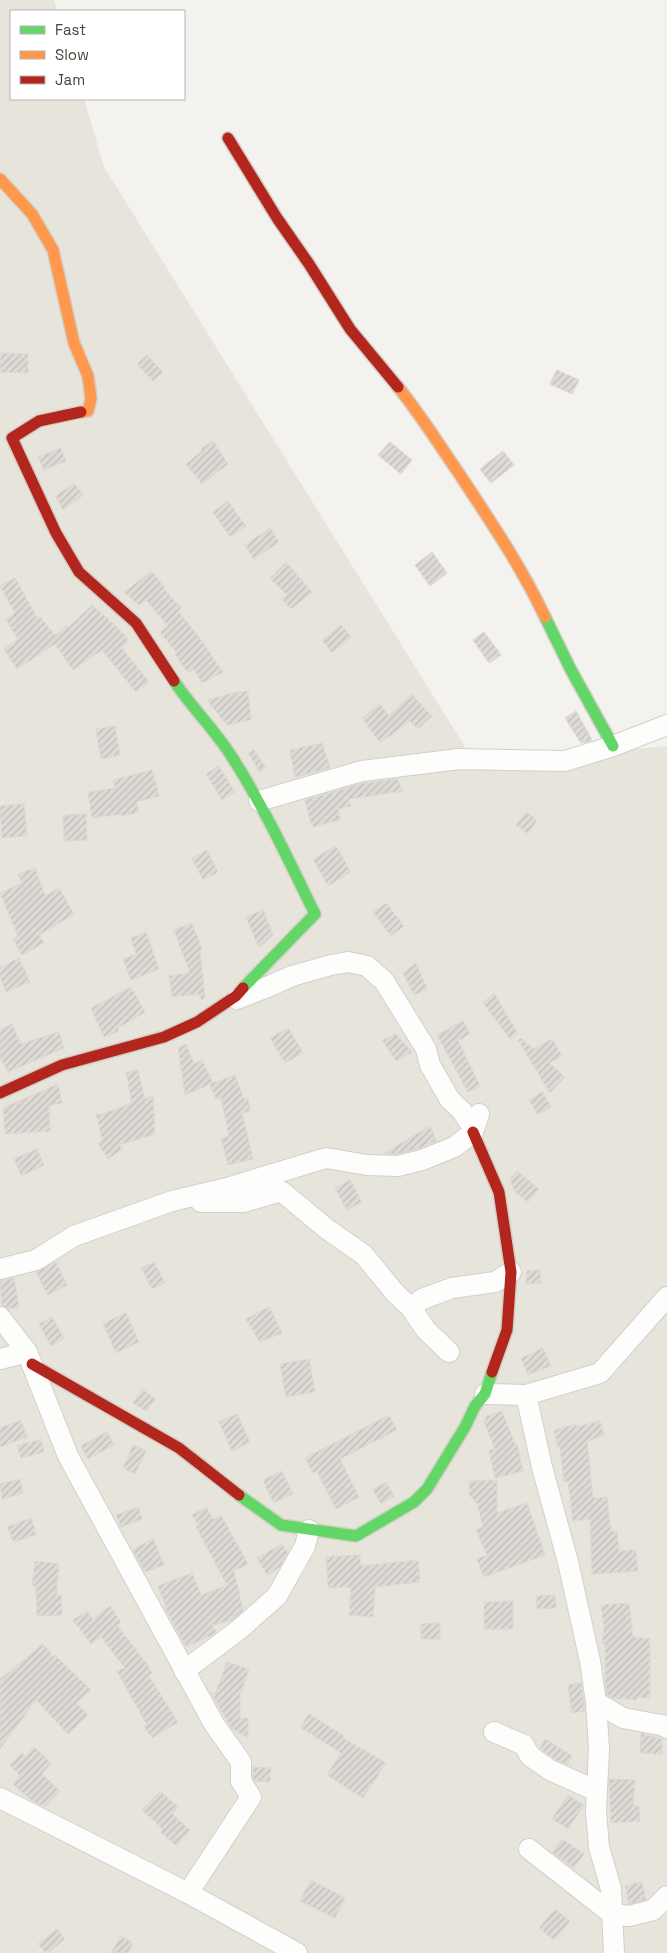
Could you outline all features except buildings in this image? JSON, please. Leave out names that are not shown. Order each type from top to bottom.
[{"type":"street","points":[[228,138],[276,218],[309,264],[350,328],[412,404],[481,507],[534,594],[571,670],[612,746]]},
{"type":"street","points":[[0,179],[32,214],[53,250],[74,343],[88,376],[91,399],[88,411],[39,421],[12,438],[56,533],[79,572],[136,624],[186,699],[231,755],[260,801],[315,914],[236,996],[197,1022],[164,1036],[62,1065],[0,1093]]},
{"type":"street","points":[[260,801],[362,771],[459,759],[564,761],[612,746],[667,725]]},
{"type":"street","points":[[0,1359],[30,1358],[179,1448],[250,1504],[281,1525],[356,1536],[414,1502],[427,1489],[465,1427],[475,1406],[485,1394],[507,1330],[511,1272],[507,1238],[499,1192],[474,1122],[450,1100],[430,1065],[426,1050],[384,981],[366,966],[348,962],[331,965],[292,976],[252,994],[228,1001]]},
{"type":"street","points":[[0,1269],[36,1260],[74,1236],[172,1201],[227,1188],[326,1158],[367,1165],[398,1166],[422,1160],[454,1147],[474,1122]]},
{"type":"street","points":[[172,1201],[244,1202],[281,1192],[327,1229],[364,1255],[395,1293],[411,1308],[426,1330],[449,1352]]},
{"type":"street","points":[[411,1308],[422,1299],[452,1288],[495,1282],[511,1272]]},
{"type":"street","points":[[485,1394],[526,1395],[600,1373],[667,1297]]},
{"type":"street","points":[[0,1317],[30,1358],[68,1456],[184,1671],[214,1724],[241,1762],[241,1781],[251,1797],[188,1894]]},
{"type":"street","points":[[526,1395],[542,1467],[568,1562],[590,1661],[596,1702],[599,1749],[596,1810],[599,1847],[611,1889],[614,1953]]},
{"type":"street","points":[[184,1671],[241,1628],[277,1596],[305,1546],[310,1530]]},
{"type":"street","points":[[596,1702],[623,1718],[666,1726],[667,1728]]},
{"type":"street","points":[[494,1732],[524,1745],[530,1756],[550,1770],[598,1791]]},
{"type":"street","points":[[0,1798],[188,1894],[261,1943],[297,1953]]},
{"type":"street","points":[[529,1848],[612,1914],[629,1916],[652,1910],[667,1896]]},
{"type":"shaded area","points":[[0,0],[54,0],[57,10],[10,10],[10,100],[84,100],[104,167],[475,763],[667,746],[667,1953],[0,1953]]},
{"type":"traffic: fast","points":[[545,617],[571,670],[613,746]]},
{"type":"traffic: fast","points":[[174,681],[211,728],[244,776],[276,834],[315,914],[243,988]]},
{"type":"traffic: fast","points":[[239,1495],[281,1525],[356,1536],[414,1502],[427,1489],[465,1427],[475,1406],[485,1394],[492,1372]]},
{"type":"traffic: slow","points":[[0,179],[32,214],[53,250],[74,343],[88,376],[91,399],[88,411],[81,412]]},
{"type":"traffic: slow","points":[[398,387],[429,429],[493,525],[526,579],[545,617]]},
{"type":"traffic: jam","points":[[228,138],[277,218],[350,329],[398,387]]},
{"type":"traffic: jam","points":[[81,412],[39,421],[12,438],[56,533],[79,572],[136,623],[174,681]]},
{"type":"traffic: jam","points":[[0,1093],[62,1065],[164,1037],[197,1022],[236,996],[243,988]]},
{"type":"traffic: jam","points":[[473,1132],[499,1192],[511,1272],[507,1330],[492,1372]]},
{"type":"traffic: jam","points":[[32,1364],[179,1448],[239,1495]]}]
